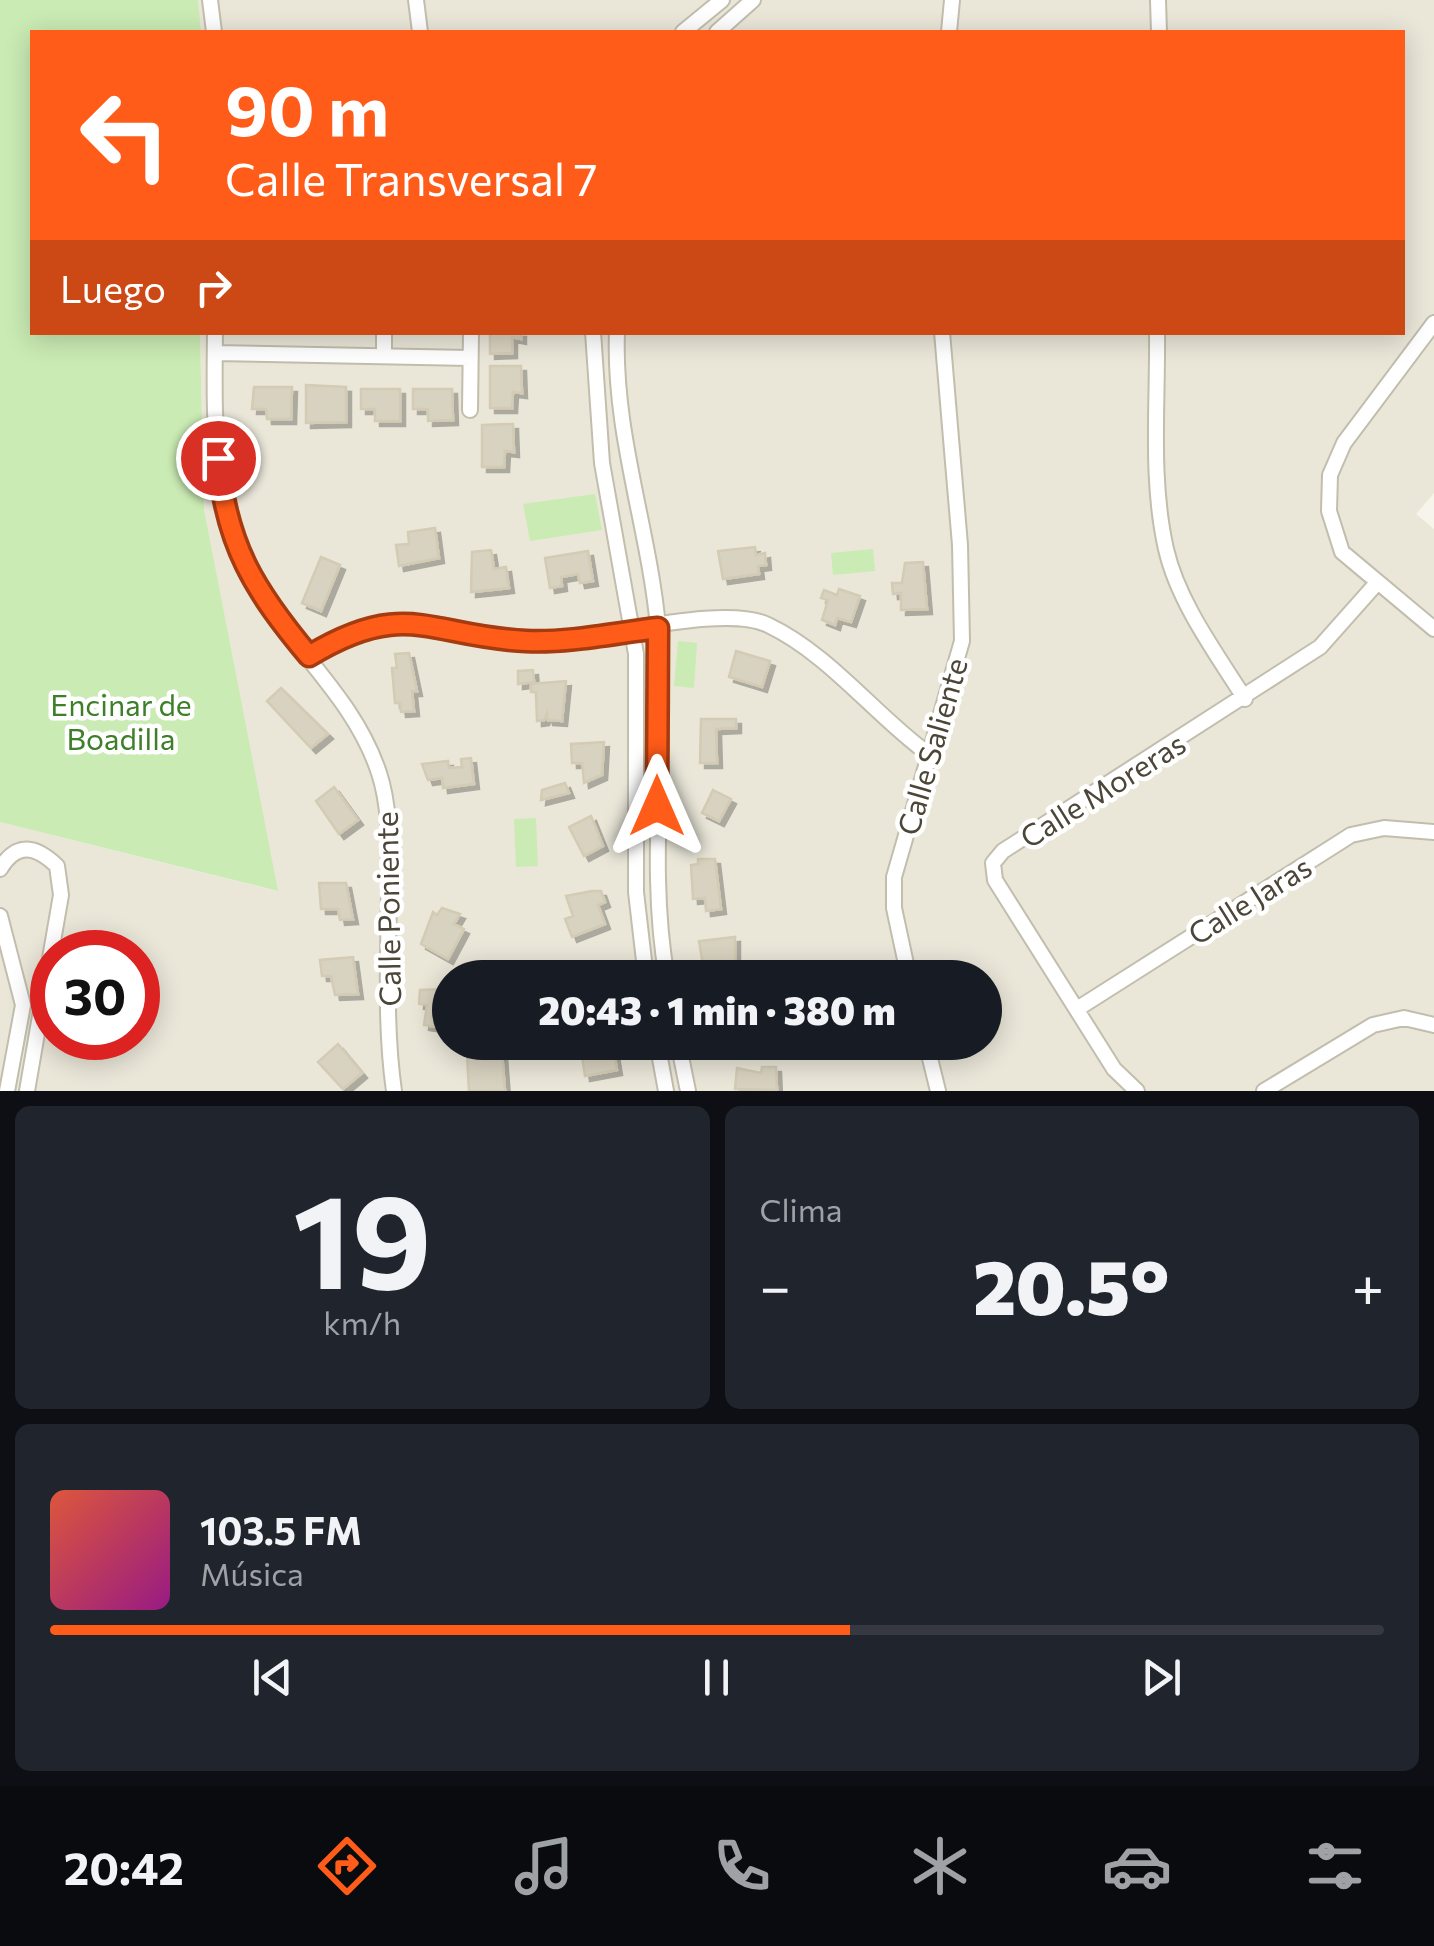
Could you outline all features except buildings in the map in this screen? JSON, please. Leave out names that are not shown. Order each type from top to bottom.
[{"type":"street","points":[[210,0],[214,30]]},
{"type":"street","points":[[416,0],[420,30]]},
{"type":"street","points":[[685,30],[722,0]]},
{"type":"street","points":[[719,30],[753,0]]},
{"type":"street","points":[[949,30],[952,0]]},
{"type":"street","points":[[1158,0],[1159,30]]},
{"type":"street","points":[[1432,622],[1376,584],[1342,552],[1329,512],[1330,475],[1344,443],[1434,323]]},
{"type":"street","name":"Calle Poniente","points":[[215,335],[221,492],[233,540],[268,607],[352,715],[380,774],[389,856],[394,1091]]},
{"type":"street","points":[[384,335],[384,356]]},
{"type":"street","points":[[470,410],[471,335]]},
{"type":"street","points":[[593,335],[602,463],[634,631],[636,892],[644,960]]},
{"type":"street","points":[[617,335],[623,429],[658,628],[657,877],[664,960]]},
{"type":"street","name":"Calle Saliente","points":[[905,960],[894,908],[894,877],[962,642],[960,545],[942,335]]},
{"type":"street","points":[[1157,335],[1158,487],[1166,550],[1206,637],[1245,699]]},
{"type":"street","points":[[214,353],[470,358]]},
{"type":"street","name":"Calle Moreras","points":[[1137,1091],[1114,1069],[996,880],[993,863],[1003,851],[1245,699],[1320,647],[1376,584]]},
{"type":"street","points":[[309,656],[337,639],[406,622],[530,642],[658,628],[718,616],[766,624],[822,663],[927,753]]},
{"type":"street","name":"Calle Jaras","points":[[1076,1008],[1351,835],[1384,828],[1434,832]]},
{"type":"street","points":[[0,869],[12,852],[39,850],[58,866],[61,895],[27,1091]]},
{"type":"street","points":[[0,916],[23,1005],[7,1091]]},
{"type":"street","points":[[1264,1091],[1373,1025],[1404,1018],[1434,1025]]},
{"type":"street","points":[[660,1060],[666,1091]]},
{"type":"street","points":[[682,1060],[688,1091]]},
{"type":"street","points":[[930,1060],[938,1091]]},
{"type":"shaded area","points":[[198,0],[1434,0],[1434,493],[1416,514],[1434,529],[1434,1091],[0,1091],[0,822],[277,891],[204,509],[200,335],[1405,335],[1405,30],[200,30]]},
{"type":"green space","name":"Encinar de Boadilla","points":[[0,0],[198,0],[201,30],[30,30],[30,335],[200,335],[204,509],[278,891],[0,822]]},
{"type":"green space","points":[[595,494],[602,530],[530,541],[523,504]]},
{"type":"green space","points":[[873,549],[875,571],[833,575],[831,553]]},
{"type":"green space","points":[[678,641],[697,643],[694,688],[674,686]]},
{"type":"green space","points":[[536,818],[538,866],[516,867],[514,819]]},
{"type":"route","points":[[218,458],[221,492],[233,540],[250,579],[309,656],[337,639],[378,625],[406,622],[530,642],[658,628],[657,806]]}]
